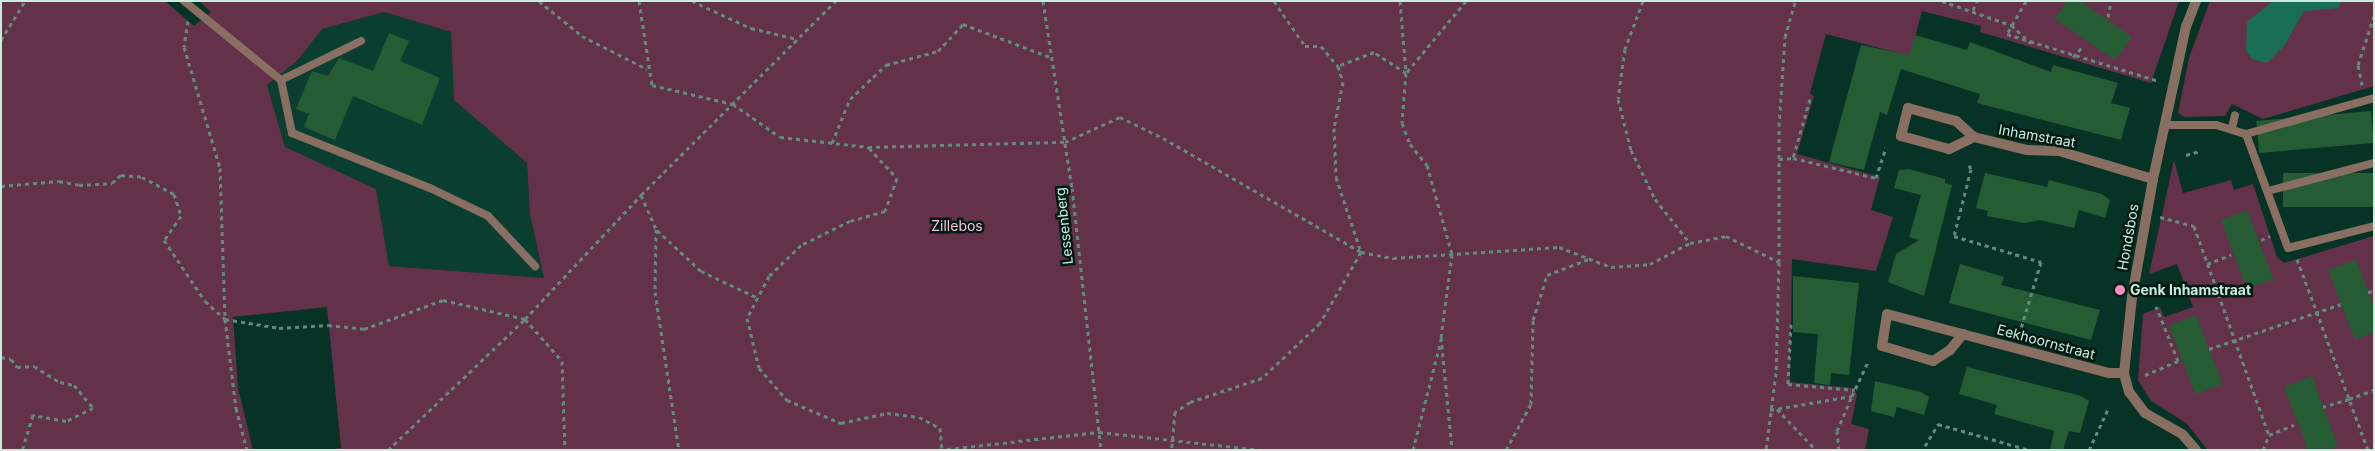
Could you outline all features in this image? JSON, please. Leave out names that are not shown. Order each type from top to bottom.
[{"type":"street","name":"Hondsbos","points":[[2196,1],[2186,27],[2153,179],[2132,296],[2124,373],[2129,392],[2145,412],[2182,434],[2196,450]]},
{"type":"street","name":"Inhamstraat","points":[[1974,137],[1949,149],[1901,136],[1908,108],[1956,121],[1974,137],[2027,150],[2059,151],[2153,179]]},
{"type":"street","name":"Eekhoornstraat","points":[[1963,334],[1950,350],[1933,361],[1882,346],[1887,314],[1963,334],[2109,373],[2124,373]]},
{"type":"lane","points":[[187,4],[280,80],[292,133],[432,189],[488,216],[535,266]]},
{"type":"lane","points":[[280,80],[361,41]]},
{"type":"lane","points":[[2164,125],[2232,128],[2246,134],[2374,98]]},
{"type":"lane","points":[[2232,128],[2235,115]]},
{"type":"lane","points":[[2246,134],[2288,248],[2374,226]]},
{"type":"lane","points":[[2268,191],[2374,163]]},
{"type":"path","points":[[1,40],[25,1]]},
{"type":"path","points":[[539,1],[582,36],[648,69]]},
{"type":"path","points":[[640,1],[648,69],[652,85],[733,104],[780,136],[868,147],[1065,142],[1120,117],[1163,138],[1361,252],[1393,258],[1559,247],[1610,267],[1650,264],[1690,243],[1726,236],[1779,262]]},
{"type":"path","points":[[692,1],[751,28],[798,40]]},
{"type":"path","points":[[388,450],[525,319],[641,195],[836,1]]},
{"type":"path","name":"Lessenberg","points":[[1042,1],[1065,142],[1101,450]]},
{"type":"path","points":[[1172,450],[1171,440],[1175,412],[1190,402],[1262,378],[1320,323],[1361,252],[1336,178],[1334,128],[1343,82],[1338,66],[1321,46],[1305,46],[1274,1]]},
{"type":"path","points":[[1400,1],[1406,73],[1402,123],[1410,144],[1427,165],[1452,254],[1441,337],[1413,450]]},
{"type":"path","points":[[1406,73],[1466,1]]},
{"type":"path","points":[[1643,1],[1625,49],[1618,99],[1631,150],[1655,199],[1690,243]]},
{"type":"path","points":[[1766,450],[1776,373],[1779,159],[1785,37],[1795,1]]},
{"type":"path","points":[[1942,1],[1973,10],[2011,25],[2033,44]]},
{"type":"path","points":[[1973,10],[1977,1]]},
{"type":"path","points":[[2026,1],[2011,25],[2008,34],[2074,57],[2160,82]]},
{"type":"path","points":[[2108,16],[2111,1]]},
{"type":"path","points":[[187,4],[184,47],[220,168],[225,319],[236,408],[248,450]]},
{"type":"path","points":[[2362,85],[2358,65],[2374,16]]},
{"type":"path","points":[[832,143],[850,99],[886,65],[938,51],[963,24],[1050,57]]},
{"type":"path","points":[[2074,57],[2084,45]]},
{"type":"path","points":[[1338,66],[1374,52],[1406,73]]},
{"type":"path","points":[[1793,158],[1810,99]]},
{"type":"path","points":[[868,147],[897,178],[885,211],[850,221],[802,245],[769,276],[747,318],[759,368],[787,400],[842,423],[887,413],[919,417],[940,428],[941,449],[1098,432],[1261,450]]},
{"type":"path","points":[[1779,159],[1793,158],[1876,178],[1886,148]]},
{"type":"path","points":[[2186,155],[2200,151]]},
{"type":"path","points":[[1969,165],[1954,236],[2042,262],[2018,338]]},
{"type":"path","points":[[1,186],[59,181],[79,185],[112,182],[121,174],[142,177],[174,194],[181,216],[164,240],[204,301],[225,319],[279,328],[328,325],[364,329],[442,300],[525,319],[562,361],[565,450]]},
{"type":"path","points":[[641,195],[656,229],[701,271],[758,298]]},
{"type":"path","points":[[2160,217],[2194,226],[2270,434],[2263,450]]},
{"type":"path","points":[[656,229],[654,292],[678,450]]},
{"type":"path","points":[[2261,240],[2272,236]]},
{"type":"path","points":[[2207,264],[2231,255]]},
{"type":"path","points":[[2296,258],[2368,450]]},
{"type":"path","points":[[1506,450],[1532,404],[1533,320],[1547,275],[1589,259]]},
{"type":"path","points":[[2368,292],[2374,291]]},
{"type":"path","points":[[2209,349],[2341,304]]},
{"type":"path","points":[[2145,375],[2178,361],[2156,306]]},
{"type":"path","points":[[1791,324],[1788,384],[1854,390]]},
{"type":"path","points":[[1441,337],[1452,450]]},
{"type":"path","points":[[1,357],[12,359],[17,367],[34,366],[60,382],[74,385],[93,408],[66,421],[33,415],[22,450]]},
{"type":"path","points":[[1839,450],[1837,432],[1868,361]]},
{"type":"path","points":[[2323,407],[2374,390]]},
{"type":"path","points":[[1770,410],[1852,396]]},
{"type":"path","points":[[2089,450],[2109,407]]},
{"type":"path","points":[[1777,409],[1816,450]]},
{"type":"path","points":[[1925,446],[1938,424],[2029,450]]},
{"type":"path","points":[[2270,434],[2294,425]]},
{"type":"shaded area","points":[[2273,1],[2341,1],[2339,8],[2304,11],[2284,46],[2267,63],[2252,59],[2246,50],[2247,22]]},
{"type":"shaded area","points":[[384,12],[451,32],[454,100],[527,163],[530,214],[544,278],[389,266],[376,189],[285,147],[267,85],[298,60],[322,29]]},
{"type":"green space","name":"Zillebos","points":[[1,1],[165,1],[194,26],[211,12],[199,1],[2179,1],[2151,83],[1980,32],[1981,26],[1922,11],[1910,56],[1826,34],[1810,93],[1814,96],[1797,154],[1880,177],[1871,210],[1893,217],[1876,271],[1792,259],[1790,382],[1853,388],[1857,395],[1851,424],[1869,429],[1865,450],[326,450],[341,448],[327,307],[233,317],[238,388],[253,450],[1,450]],"holes":[[[384,12],[451,32],[454,100],[527,163],[530,214],[544,278],[389,266],[376,189],[285,147],[267,85],[298,60],[322,29]]]},
{"type":"green space","points":[[2210,1],[2374,1],[2374,86],[2263,119],[2232,104],[2225,116],[2185,117],[2178,113],[2189,58]]},
{"type":"green space","points":[[2174,160],[2183,193],[2231,180],[2234,190],[2253,184],[2277,257],[2284,263],[2374,236],[2374,450],[2207,449],[2186,423],[2151,401],[2138,380],[2143,314],[2160,307],[2164,317],[2193,307],[2177,264],[2149,274]]},
{"type":"building","points":[[2067,1],[2080,1],[2132,37],[2115,60],[2055,19]]},
{"type":"building","points":[[389,33],[409,41],[400,61],[440,78],[422,125],[353,96],[335,140],[304,127],[309,114],[296,109],[312,71],[328,76],[339,58],[373,71]]},
{"type":"building","points":[[1915,35],[1967,50],[1970,42],[2051,72],[2053,65],[2118,83],[2111,103],[2130,108],[2121,140],[1977,103],[1980,94],[1901,69],[1887,115],[1880,112],[1864,170],[1829,162],[1861,45],[1909,55]]},
{"type":"building","points":[[2371,111],[2374,143],[2259,153],[2256,121]]},
{"type":"building","points":[[1909,169],[1945,179],[1945,183],[1952,185],[1924,296],[1888,282],[1896,254],[1919,240],[1909,237],[1921,195],[1894,188],[1899,170]]},
{"type":"building","points":[[1985,173],[2047,187],[2049,180],[2102,194],[2110,200],[2105,218],[2079,210],[2074,228],[2040,220],[2024,223],[1987,216],[1988,211],[1976,208]]},
{"type":"building","points":[[2283,173],[2374,173],[2374,207],[2283,207]]},
{"type":"building","points":[[2247,210],[2274,279],[2247,289],[2221,220]]},
{"type":"building","points":[[2356,260],[2374,307],[2374,332],[2355,340],[2328,270]]},
{"type":"building","points":[[1960,264],[2004,277],[2001,285],[2100,310],[2091,340],[1949,303]]},
{"type":"building","points":[[1793,276],[1859,283],[1849,375],[1831,373],[1830,385],[1814,383],[1818,334],[1793,332]]},
{"type":"building","points":[[2196,315],[2223,384],[2195,394],[2169,325]]},
{"type":"building","points":[[1967,367],[2081,396],[2089,401],[2080,433],[2069,431],[2063,450],[2050,450],[2054,431],[1994,414],[1997,405],[1959,394]]},
{"type":"building","points":[[2312,376],[2338,446],[2327,450],[2308,450],[2284,387]]},
{"type":"building","points":[[1875,381],[1921,392],[1929,397],[1924,415],[1897,407],[1894,417],[1871,411]]},
{"type":"place","name":"Genk Inhamstraat","points":[[2120,290]]}]
